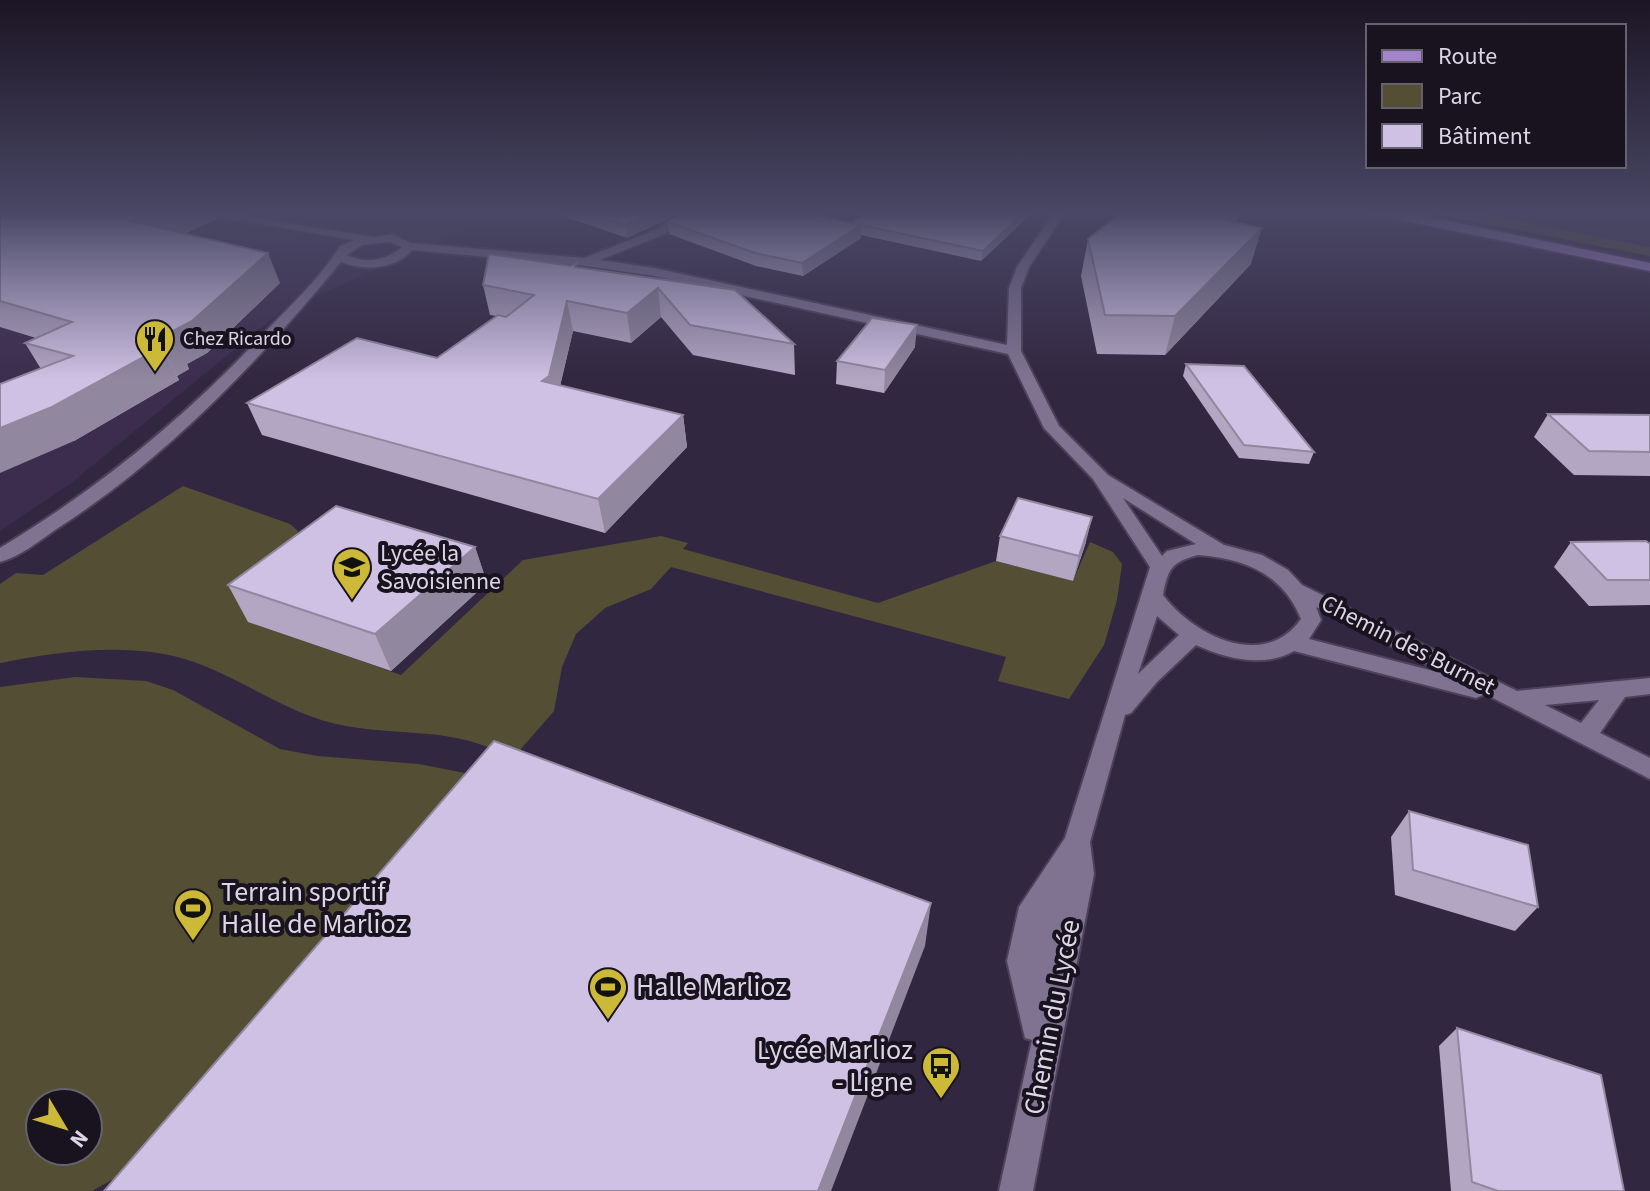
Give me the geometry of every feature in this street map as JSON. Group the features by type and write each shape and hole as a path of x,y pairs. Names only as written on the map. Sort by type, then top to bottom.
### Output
{"street":[{"path":"0,556 91,498 155,448 257,351 329,269"},
{"path":"311,291 363,269"},
{"path":"631,269 1014,351"},
{"path":"1022,269 1015,288 1014,351 1052,428 1100,476 1159,566"},
{"path":"1100,476 1220,550 1266,564 1301,591 1311,620 1306,632 1294,643 1255,652 1231,650 1192,636 1161,611 1153,596 1152,580 1159,566 1184,552 1220,550"},
{"name":"Chemin des Burnet","path":"1301,591 1650,769"},
{"name":"Chemin du Lycée","path":"1016,1191 1036,1096 1043,1026 1044,946 1061,867 1077,842 1106,738 1116,716 1153,596"},
{"name":"Chemin du Lycée","path":"1116,716 1149,676 1192,636"},
{"name":"Chemin des Burnet","path":"1294,643 1515,700"},
{"path":"1515,700 1650,686"},
{"path":"1585,736 1619,689"},
{"name":"Chemin du Lycée","path":"1043,1026 1081,874 1077,842"}],"shaded area":[{"path":"0,269 378,269 280,312 70,484 0,531"}],"green space":[{"path":"183,486 290,524 298,531 280,580 249,622 401,675 523,560 661,536 688,543 683,549 878,603 996,561 1073,581 1090,542 1113,552 1122,564 1117,600 1104,645 1069,699 998,681 1006,657 671,567 651,589 605,608 576,634 562,667 554,711 513,758 470,741 450,737 369,729 326,721 288,707 194,662 171,656 97,650 0,663 0,584 16,573 43,575"},
{"name":"Terrain sportif Halle de Marlioz","path":"75,677 146,681 173,690 280,749 317,756 419,764 475,775 260,1097 92,1191 0,1191 0,687"}],"building":[{"path":"0,269 251,269 192,321 167,334 173,336 160,343 162,347 52,407 0,428 0,384 73,356 25,343 72,322 0,301"},
{"path":"486,269 586,269 735,290 794,344 690,325 658,288 627,313 567,301 549,376 542,381 683,415 598,499 247,403 357,338 437,358 498,315 506,317 534,295 483,285"},
{"path":"1095,269 1222,269 1175,316 1105,315"},
{"path":"872,318 917,325 885,370 837,361"},
{"path":"1186,364 1244,366 1314,452 1244,445"},
{"path":"1548,414 1650,415 1650,452 1589,451"},
{"path":"1018,498 1092,517 1079,556 1000,536"},
{"path":"336,506 475,547 375,634 228,585"},
{"path":"1646,541 1650,544 1650,580 1607,580 1571,542"},
{"name":"Halle Marlioz","path":"494,741 931,903 818,1191 104,1191"},
{"path":"1409,811 1528,845 1538,907 1413,870"},
{"path":"1457,1028 1601,1075 1624,1191 1498,1191 1472,1182"}],"place":[{"name":"Chez Ricardo","path":"155,373"},
{"name":"Lycée la Savoisienne","path":"352,601"},
{"name":"Terrain sportif Halle de Marlioz","path":"193,942"},
{"name":"Halle Marlioz","path":"608,1021"},
{"name":"Lycée Marlioz - Ligne","path":"941,1100"}]}
